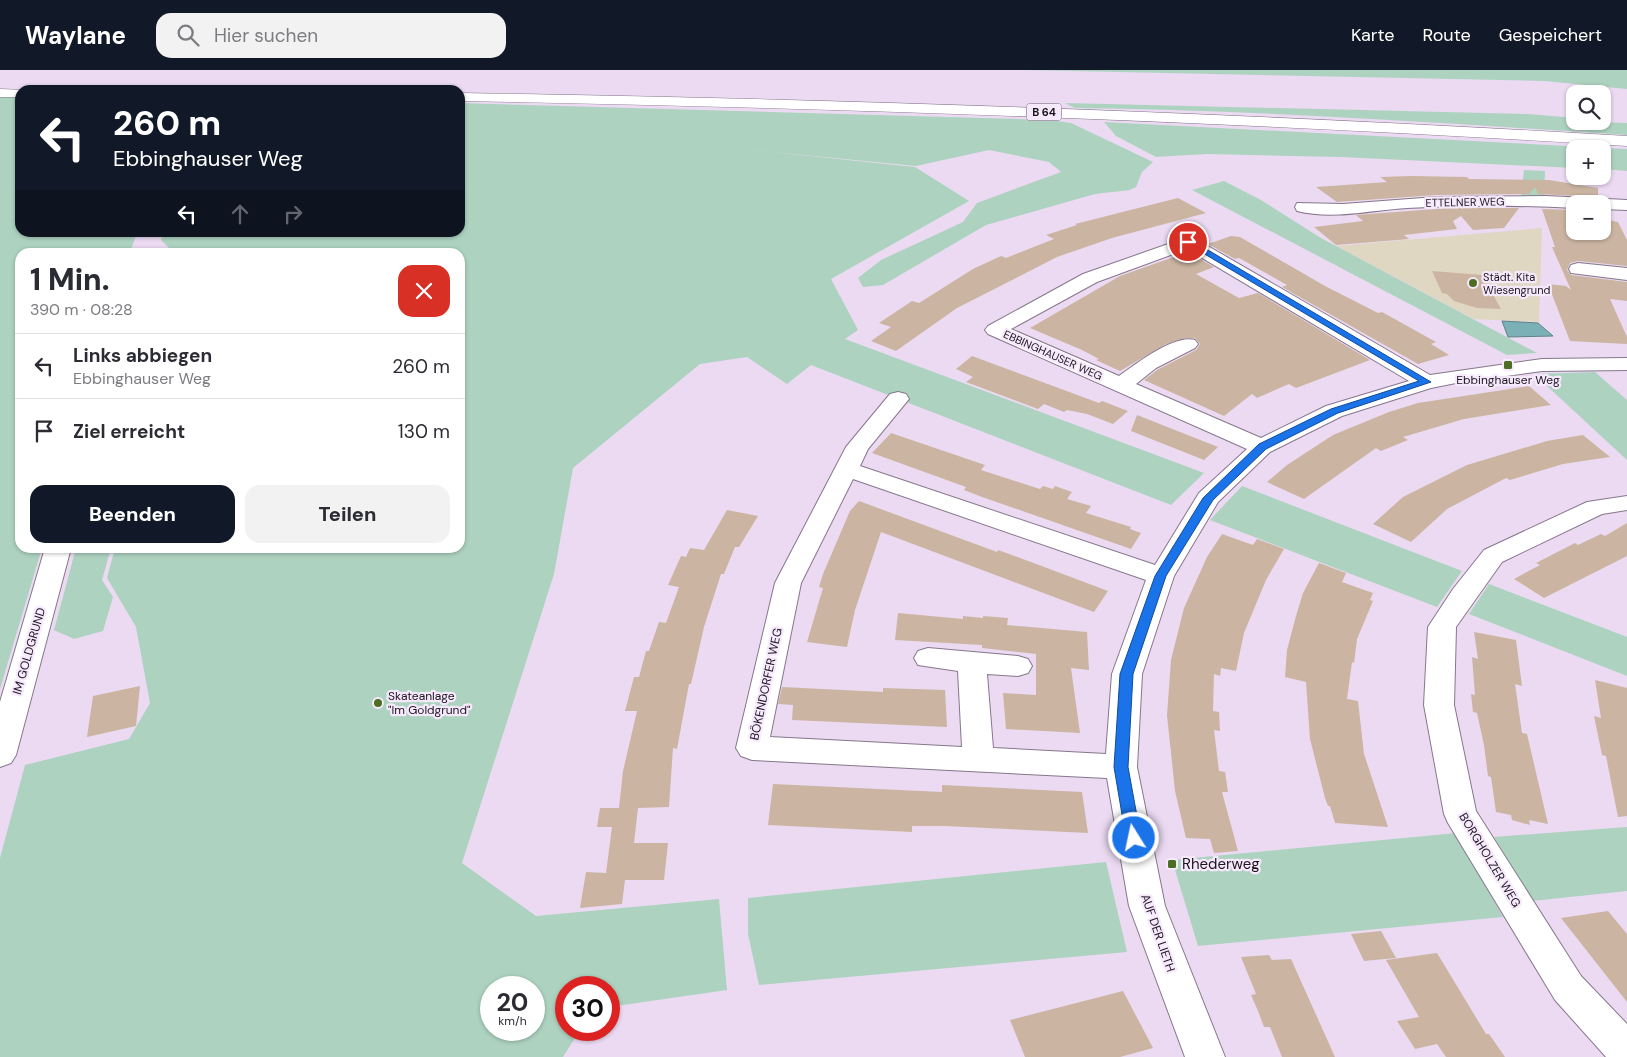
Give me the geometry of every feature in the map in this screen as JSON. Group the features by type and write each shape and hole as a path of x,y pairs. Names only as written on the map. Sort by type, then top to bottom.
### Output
{"highway":[{"path":"0,93 15,93"},
{"name":"B 64","path":"465,96 958,108 1314,123 1627,141"}],"street":[{"name":"ETTELNER WEG","path":"1303,208 1321,211 1408,202 1535,200 1627,204"},
{"name":"EBBINGHAUSER WEG","path":"1262,447 995,330 1090,278 1188,242 1427,382"},
{"path":"1578,269 1627,274"},
{"path":"1121,385 1149,364 1188,344"},
{"name":"AUF DER LIETH","path":"1205,1057 1148,906 1121,767 1127,674 1161,576 1208,498 1262,447 1334,411 1427,382 1535,366 1627,364"},
{"name":"BÖKENDORFER WEG","path":"898,399 858,447 788,582 752,748 1121,767"},
{"path":"846,469 1161,576"},
{"name":"BORGHOLZER WEG","path":"1627,503 1596,507 1493,556 1442,627 1438,705 1460,814 1568,988 1627,1052"},
{"name":"IM GOLDGRUND","path":"0,755 57,553"},
{"path":"928,658 1018,666"},
{"path":"972,662 978,759"}],"shaded area":[{"path":"1026,70 1627,70 1627,89 1611,87 1611,85 1586,85 1545,81"},
{"path":"0,97 15,97 15,237 136,237 131,248 15,248 15,553 41,553 0,689"},
{"path":"465,103 1050,120 1071,123 1153,162 1142,172 1136,187 1130,190 1095,194 986,225 883,285 863,287 858,278 881,260 963,222 977,203 1061,172 1049,162 989,150 916,166 753,150 915,167 969,201 831,279 858,330 845,339 1204,473 1171,505 811,365 787,384 747,357 700,364 573,468 554,574 462,863 536,916 719,899 727,990 620,1005 620,976 555,976 555,1041 573,1041 563,1057 0,1057 0,858 25,765 129,739 150,703 136,627 107,578 114,553 465,553 465,248 169,248 161,240 162,237 465,237"},
{"path":"1065,103 1528,114 1566,117 1566,130 1611,130 1611,122 1627,123 1627,135 1282,114 1075,108"},
{"path":"1104,122 1566,146 1566,168 1341,157 1206,154 1156,157 1116,136"},
{"path":"1611,148 1627,149 1627,171 1611,170"},
{"path":"1524,170 1545,171 1544,197 1521,196"},
{"path":"1224,181 1261,200 1321,238 1537,353 1507,355 1192,190"},
{"name":"Städt. Kita Wiesengrund","path":"1542,228 1539,322 1474,319 1336,246"},
{"path":"1502,321 1538,323 1553,336 1508,337"},
{"path":"1595,372 1627,400 1627,460 1534,374"},
{"path":"1242,486 1462,571 1437,607 1210,520"},
{"path":"75,553 110,553 102,580 113,597 103,631 74,639 54,630"},
{"path":"1489,584 1627,637 1627,676 1469,614"},
{"path":"1627,827 1627,891 1532,901 1494,837"},
{"path":"1456,833 1503,917 1198,946 1172,860"},
{"path":"1106,862 1127,952 759,985 748,934 748,898"}],"building":[{"path":"1411,176 1549,180 1566,183 1566,185 1598,188 1598,195 1538,194 1535,187 1529,194 1436,195 1337,202 1316,187 1387,182 1380,177"},
{"path":"1178,198 1206,213 1112,238 1057,257 957,308 896,351 871,341 891,327 879,323 912,301 919,303 973,269 1001,256 1006,258 1054,239 1046,235 1077,225 1075,224"},
{"path":"1449,208 1519,208 1504,228 1473,230 1461,216 1453,221 1457,229 1404,235 1409,239 1336,245 1314,227 1363,221 1356,215"},
{"path":"1542,209 1566,210 1566,240 1611,240 1611,221 1618,222 1627,240 1627,266 1578,261 1570,263 1567,270 1571,275 1627,282 1627,301 1610,299 1627,337 1627,344 1570,341 1548,284 1566,286 1571,290 1552,247 1555,247"},
{"path":"1231,236 1240,237 1325,286 1378,313 1382,312 1436,342 1431,344 1449,355 1418,364 1282,287 1287,285 1239,258 1235,259 1208,244"},
{"path":"1188,252 1214,267 1196,274 1239,298 1258,293 1370,360 1296,388 1289,384 1257,398 1252,394 1224,416 1144,380 1157,370 1196,350 1200,344 1195,338 1186,338 1166,344 1120,371 1096,360 1099,359 1082,350 1030,328 1120,276"},
{"path":"1432,271 1482,275 1501,309 1477,308 1454,301 1447,294 1442,293"},
{"path":"972,356 1099,403 1102,401 1128,411 1113,424 1087,414 1067,410 1064,412 1044,404 1038,409 966,382 973,377 956,369"},
{"path":"1529,386 1551,405 1464,419 1403,437 1408,440 1381,451 1376,448 1304,499 1267,482 1287,465 1333,435 1389,412 1418,403"},
{"path":"1137,415 1218,447 1204,460 1131,431"},
{"path":"891,433 985,465 981,470 1040,489 1043,486 1053,489 1055,486 1072,492 1067,499 1091,506 1086,513 1131,527 1130,529 1141,533 1131,549 982,497 964,490 966,487 872,453"},
{"path":"1583,435 1610,457 1563,464 1510,480 1506,478 1447,509 1411,542 1373,524 1403,497 1467,465 1547,441"},
{"path":"859,501 1108,591 1094,612 881,532 855,610 847,647 807,642 823,588 819,587 823,574 850,511"},
{"path":"727,510 758,516 739,547 735,547 724,574 721,574 704,627 691,684 689,684 677,749 673,748 669,807 638,808 634,843 668,843 664,880 625,880 622,904 580,908 586,872 606,873 612,827 597,827 600,808 619,808 623,771 637,711 625,711 634,677 639,677 646,651 649,651 659,622 666,623 679,587 668,585 681,556 686,557 690,548 704,550"},
{"path":"1627,523 1627,556 1544,598 1514,579 1540,565 1536,563 1575,543 1578,545 1601,534 1605,536"},
{"path":"1222,534 1253,545 1257,539 1284,549 1266,580 1244,633 1236,671 1221,668 1220,676 1214,674 1213,711 1219,712 1220,731 1214,730 1219,771 1225,772 1228,792 1222,792 1238,851 1214,853 1210,839 1186,838 1175,791 1167,715 1171,660 1184,608 1207,557"},
{"path":"1319,563 1346,573 1342,582 1373,593 1370,600 1373,601 1357,639 1347,699 1358,701 1364,754 1388,827 1335,823 1330,806 1328,806 1325,798 1310,739 1306,682 1285,677 1287,650 1296,616 1303,593"},
{"path":"898,613 963,619 963,616 1008,618 1007,625 1087,632 1089,670 1071,668 1080,733 1006,729 1003,693 1036,695 1036,654 982,648 982,645 895,640"},
{"path":"1474,632 1516,640 1522,686 1515,684 1522,733 1527,734 1548,824 1529,820 1530,825 1512,820 1511,815 1496,812 1491,777 1488,776 1477,713 1473,712 1471,694 1475,695 1472,657 1478,659"},
{"path":"1595,680 1627,688 1627,816 1618,817 1606,756 1602,755 1594,716 1601,718"},
{"path":"140,686 136,726 87,737 93,696"},
{"path":"782,687 883,692 883,688 945,690 947,727 792,720 793,705 778,704"},
{"path":"773,784 942,792 942,785 1082,792 1088,833 945,826 912,826 912,832 768,825"},
{"path":"1608,911 1627,934 1627,1002 1561,918"},
{"path":"1381,931 1396,958 1364,961 1351,934"},
{"path":"1437,953 1486,1034 1489,1034 1505,1057 1446,1057 1437,1044 1415,1049 1397,1021 1419,1017 1386,960"},
{"path":"1269,955 1272,960 1291,959 1335,1057 1282,1057 1270,1027 1264,1027 1251,995 1256,994 1241,957"},
{"path":"1123,991 1153,1048 1120,1057 1025,1057 1010,1020"}],"place":[{"name":"Städt. Kita Wiesengrund","path":"1473,283"},
{"name":"Ebbinghauser Weg","path":"1508,365"},
{"name":"Skateanlage \"Im Goldgrund\"","path":"378,703"},
{"name":"Rhederweg","path":"1172,864"}],"route":[{"path":"1134,838 1121,767 1127,674 1161,576 1208,498 1262,447 1334,411 1427,382 1188,242"}]}
